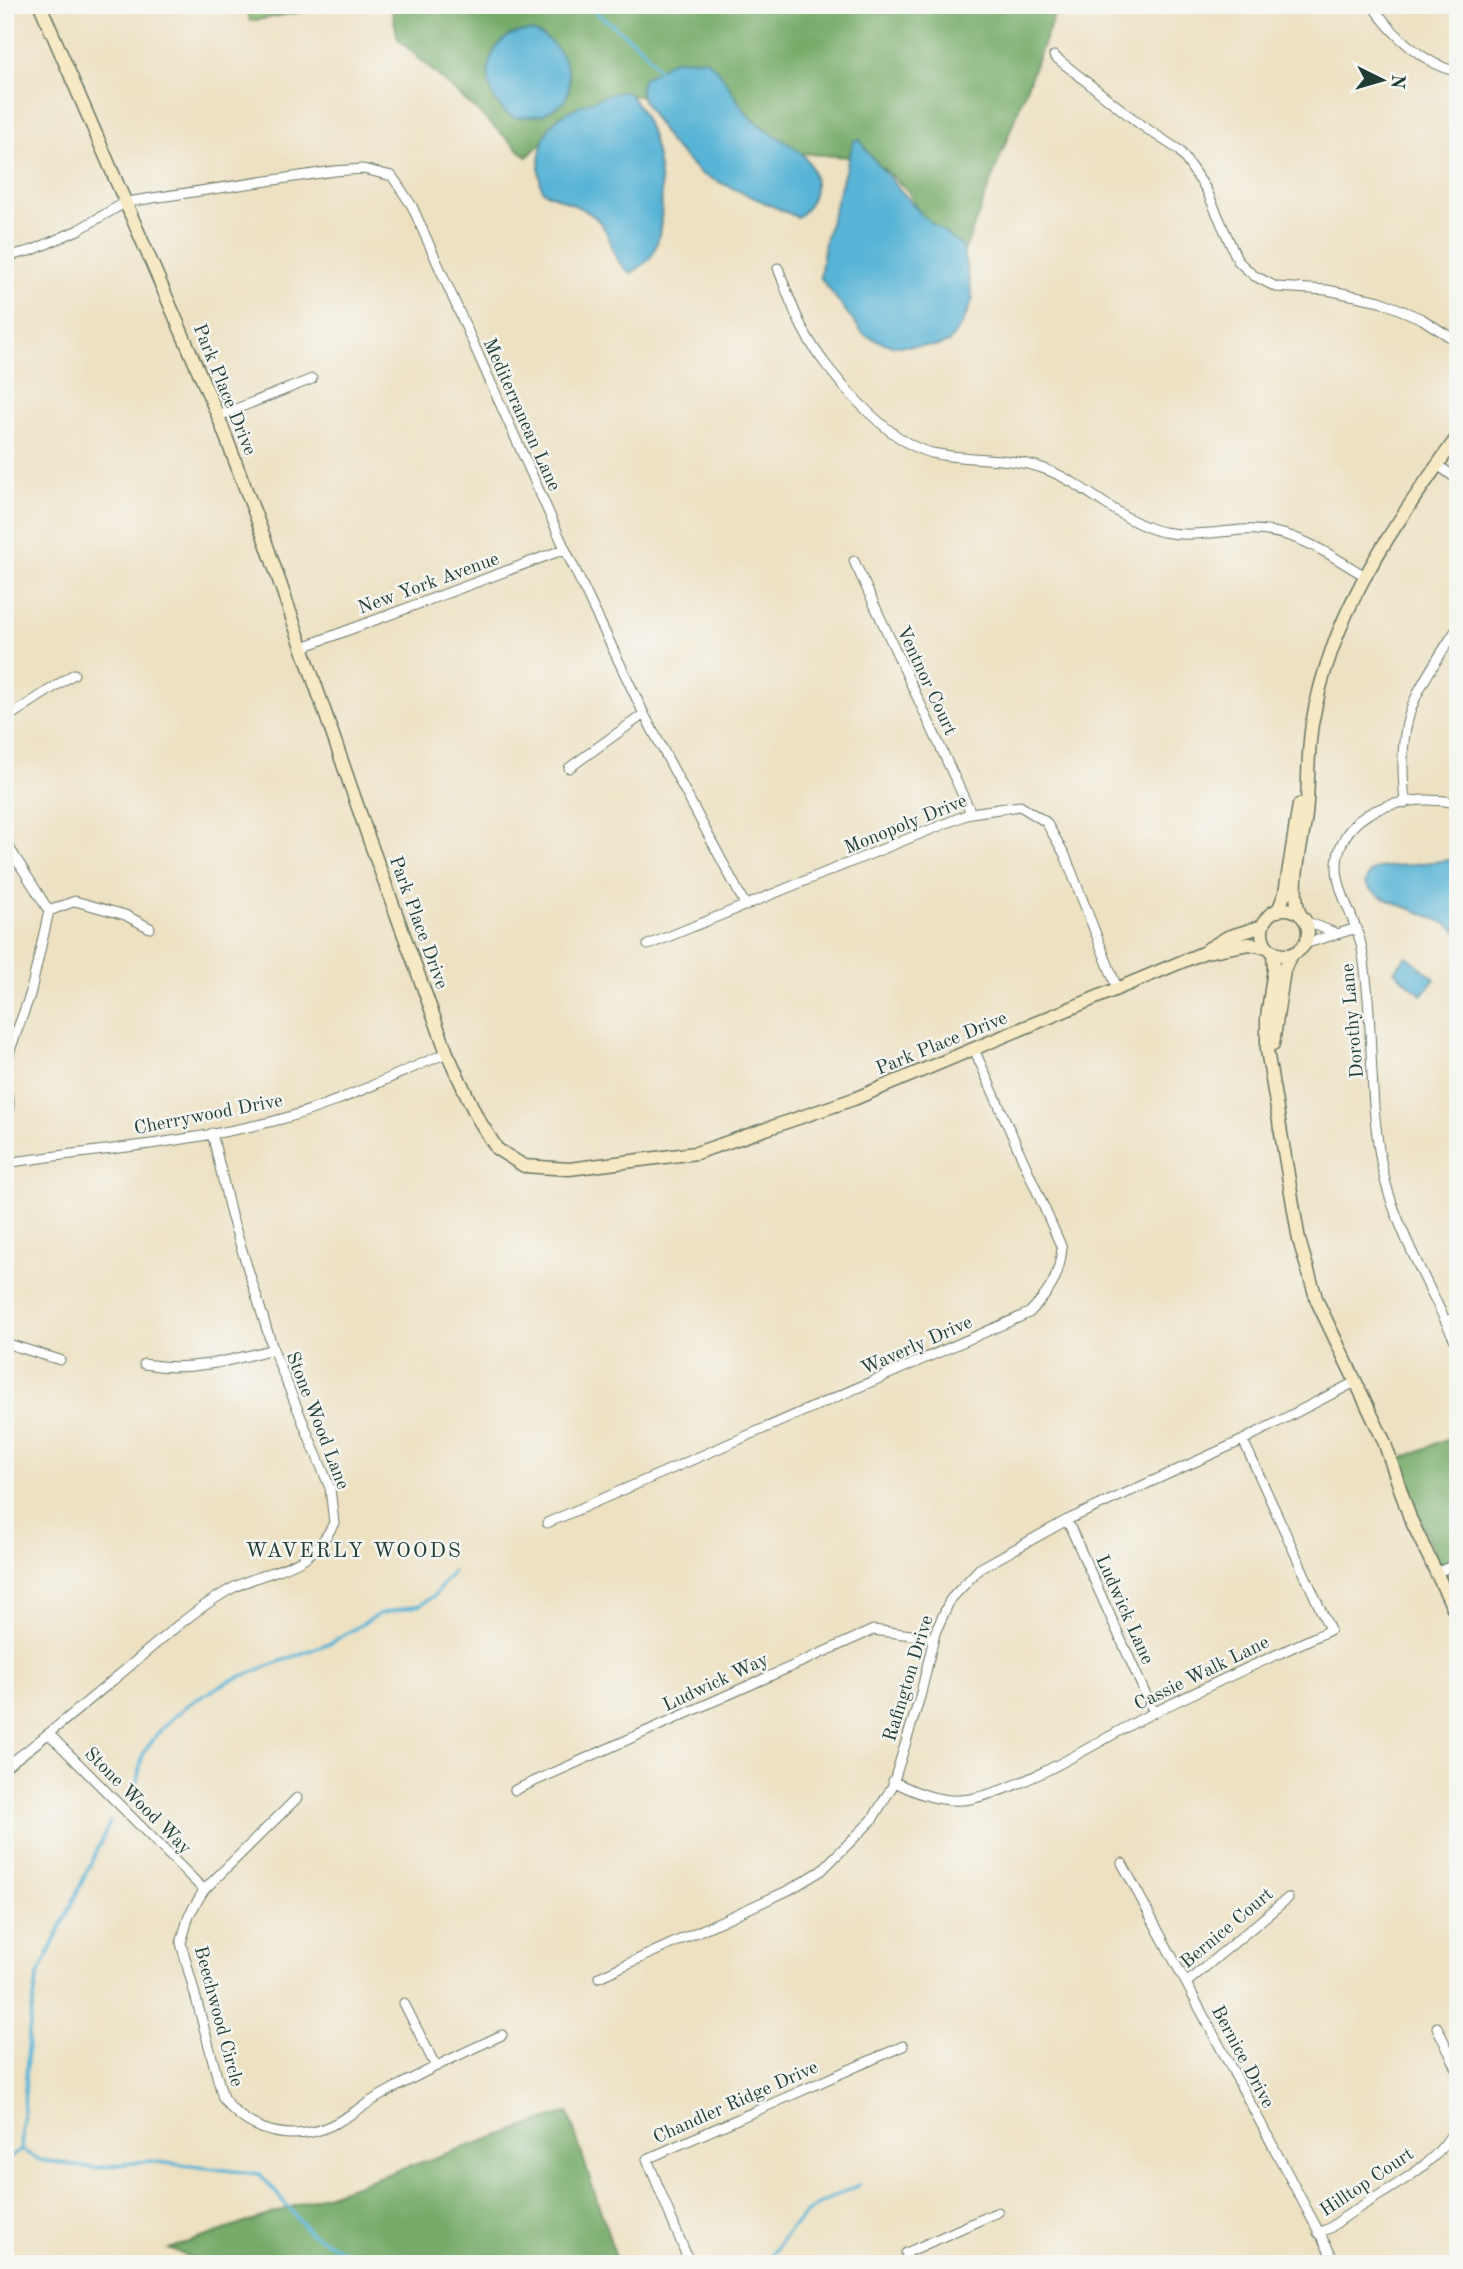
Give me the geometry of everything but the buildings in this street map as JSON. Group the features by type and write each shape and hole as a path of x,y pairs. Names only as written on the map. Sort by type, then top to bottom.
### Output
{"street":[{"name":"Park Place Drive","path":"40,5 218,416 447,1053 477,1117 497,1149 524,1166 569,1169 695,1153 854,1099 1205,952 1243,944 1270,949"},
{"path":"1372,5 1395,34 1418,53 1458,72"},
{"path":"1054,56 1141,125 1180,149 1206,189 1238,261 1253,275 1276,287 1327,290 1380,301 1422,319 1458,342"},
{"name":"Mediterranean Lane","path":"126,202 334,171 363,169 392,176 412,206 565,549 645,714 747,906"},
{"path":"5,257 33,250 78,230 126,202"},
{"path":"778,268 804,333 831,373 893,432 917,449 943,455 1040,467 1070,481 1130,520 1164,532 1200,535 1254,530 1298,538 1363,575"},
{"path":"218,416 312,379"},
{"path":"1304,944 1307,936 1295,895 1306,811 1306,785 1320,691 1337,633 1363,575 1458,436"},
{"path":"1438,465 1458,480"},
{"name":"New York Avenue","path":"303,647 565,549"},
{"name":"Ventnor Court","path":"854,561 971,813"},
{"path":"1405,803 1402,748 1407,718 1420,685 1458,627"},
{"path":"5,719 74,674"},
{"path":"569,768 645,714"},
{"path":"1306,785 1298,809 1286,891 1278,911 1263,926 1274,969 1267,1017 1281,1144 1299,1240 1317,1301 1384,1441 1410,1518 1458,1618"},
{"name":"Dorothy Lane","path":"1458,803 1396,803 1363,815 1348,830 1341,845 1336,872 1357,928 1363,954 1385,1180 1458,1347"},
{"name":"Monopoly Drive","path":"648,945 971,813 1020,806 1046,822 1065,855 1117,988"},
{"path":"5,841 49,911 30,995 10,1050 5,1081 9,1104 5,1151"},
{"path":"49,911 75,901 125,915 150,928"},
{"path":"1278,911 1286,909 1334,933"},
{"name":"Park Place Drive","path":"1205,952 1228,937 1263,926"},
{"path":"1270,1061 1284,970 1291,954 1304,944 1357,928"},
{"path":"1270,949 1291,954"},
{"name":"Waverly Drive","path":"547,1524 1029,1313 1050,1293 1059,1273 1062,1248 974,1049"},
{"name":"Cherrywood Drive","path":"5,1163 212,1133 274,1121 319,1106 447,1053"},
{"name":"Stone Wood Lane","path":"5,1767 49,1734 162,1639 218,1598 261,1576 294,1566 327,1537 334,1523 330,1488 273,1349 231,1215 212,1133"},
{"path":"1446,1321 1458,1316"},
{"path":"5,1343 60,1360"},
{"path":"144,1364 172,1369 273,1349"},
{"name":"Rafington Drive","path":"599,1977 789,1890 821,1871 872,1820 893,1782 920,1697 934,1638 950,1600 979,1569 1067,1521 1243,1440 1354,1382"},
{"name":"Cassie Walk Lane","path":"893,1782 917,1793 942,1799 969,1799 1026,1779 1154,1713 1330,1630 1243,1440"},
{"name":"Ludwick Lane","path":"1067,1521 1154,1713"},
{"path":"1438,1572 1458,1563"},
{"name":"Ludwick Way","path":"515,1790 873,1630 934,1638"},
{"name":"Stone Wood Way","path":"49,1734 204,1890"},
{"name":"Beechwood Circle","path":"297,1798 204,1890 189,1915 181,1942 223,2098 234,2113 253,2126 272,2132 315,2132 435,2065 502,2035"},
{"name":"Bernice Drive","path":"1122,1863 1336,2264"},
{"name":"Bernice Court","path":"1186,1983 1288,1898"},
{"path":"404,2003 435,2065"},
{"path":"1437,2026 1458,2071"},
{"name":"Chandler Ridge Drive","path":"690,2264 646,2160 903,2046"},
{"name":"Hilltop Court","path":"1318,2233 1417,2172 1451,2137 1458,2123"},
{"path":"911,2264 906,2253 998,2212"}],"green space":[{"path":"247,5 323,5 324,8 250,21"},
{"path":"391,5 780,5 782,8 790,5 1058,5 953,281 908,191 882,167 847,157 798,153 744,112 625,94 574,112 527,157 398,39"},
{"path":"1458,1434 1458,1605 1412,1504 1398,1460"},
{"path":"568,2112 618,2264 208,2264 169,2249"}],"water":[{"path":"527,31 548,39 563,58 569,81 568,93 563,103 542,115 515,118 502,109 494,97 489,83 489,69 492,55 500,43 511,35"},
{"path":"705,59 718,71 748,115 790,144 807,161 813,172 815,191 810,204 797,217 701,174 670,143 644,102 640,89 643,79 673,60"},
{"path":"625,91 637,104 654,143 661,191 659,234 654,251 647,261 631,273 619,261 602,224 596,218 543,191 539,165 545,137 554,122 587,102"},
{"path":"854,140 860,140 868,153 923,216 962,246 973,299 962,324 949,342 937,346 892,346 864,335 820,277 825,241"},
{"path":"1458,859 1458,932 1436,919 1381,896 1365,883 1370,872 1378,868"},
{"path":"1407,956 1435,979 1422,995 1394,971"}],"waterway":[{"path":"587,5 643,49 658,69"},
{"path":"135,1791 143,1753 163,1727 187,1705 229,1681 332,1642 379,1614 420,1605 434,1596 453,1571"},
{"path":"21,2150 29,2032 37,1978 110,1822"},
{"path":"5,2161 21,2150 40,2160 95,2168 148,2161 260,2174 310,2233 367,2264"},
{"path":"766,2264 804,2215 826,2200 859,2185"}],"district":[{"name":"WAVERLY WOODS","path":"354,1550"}]}
